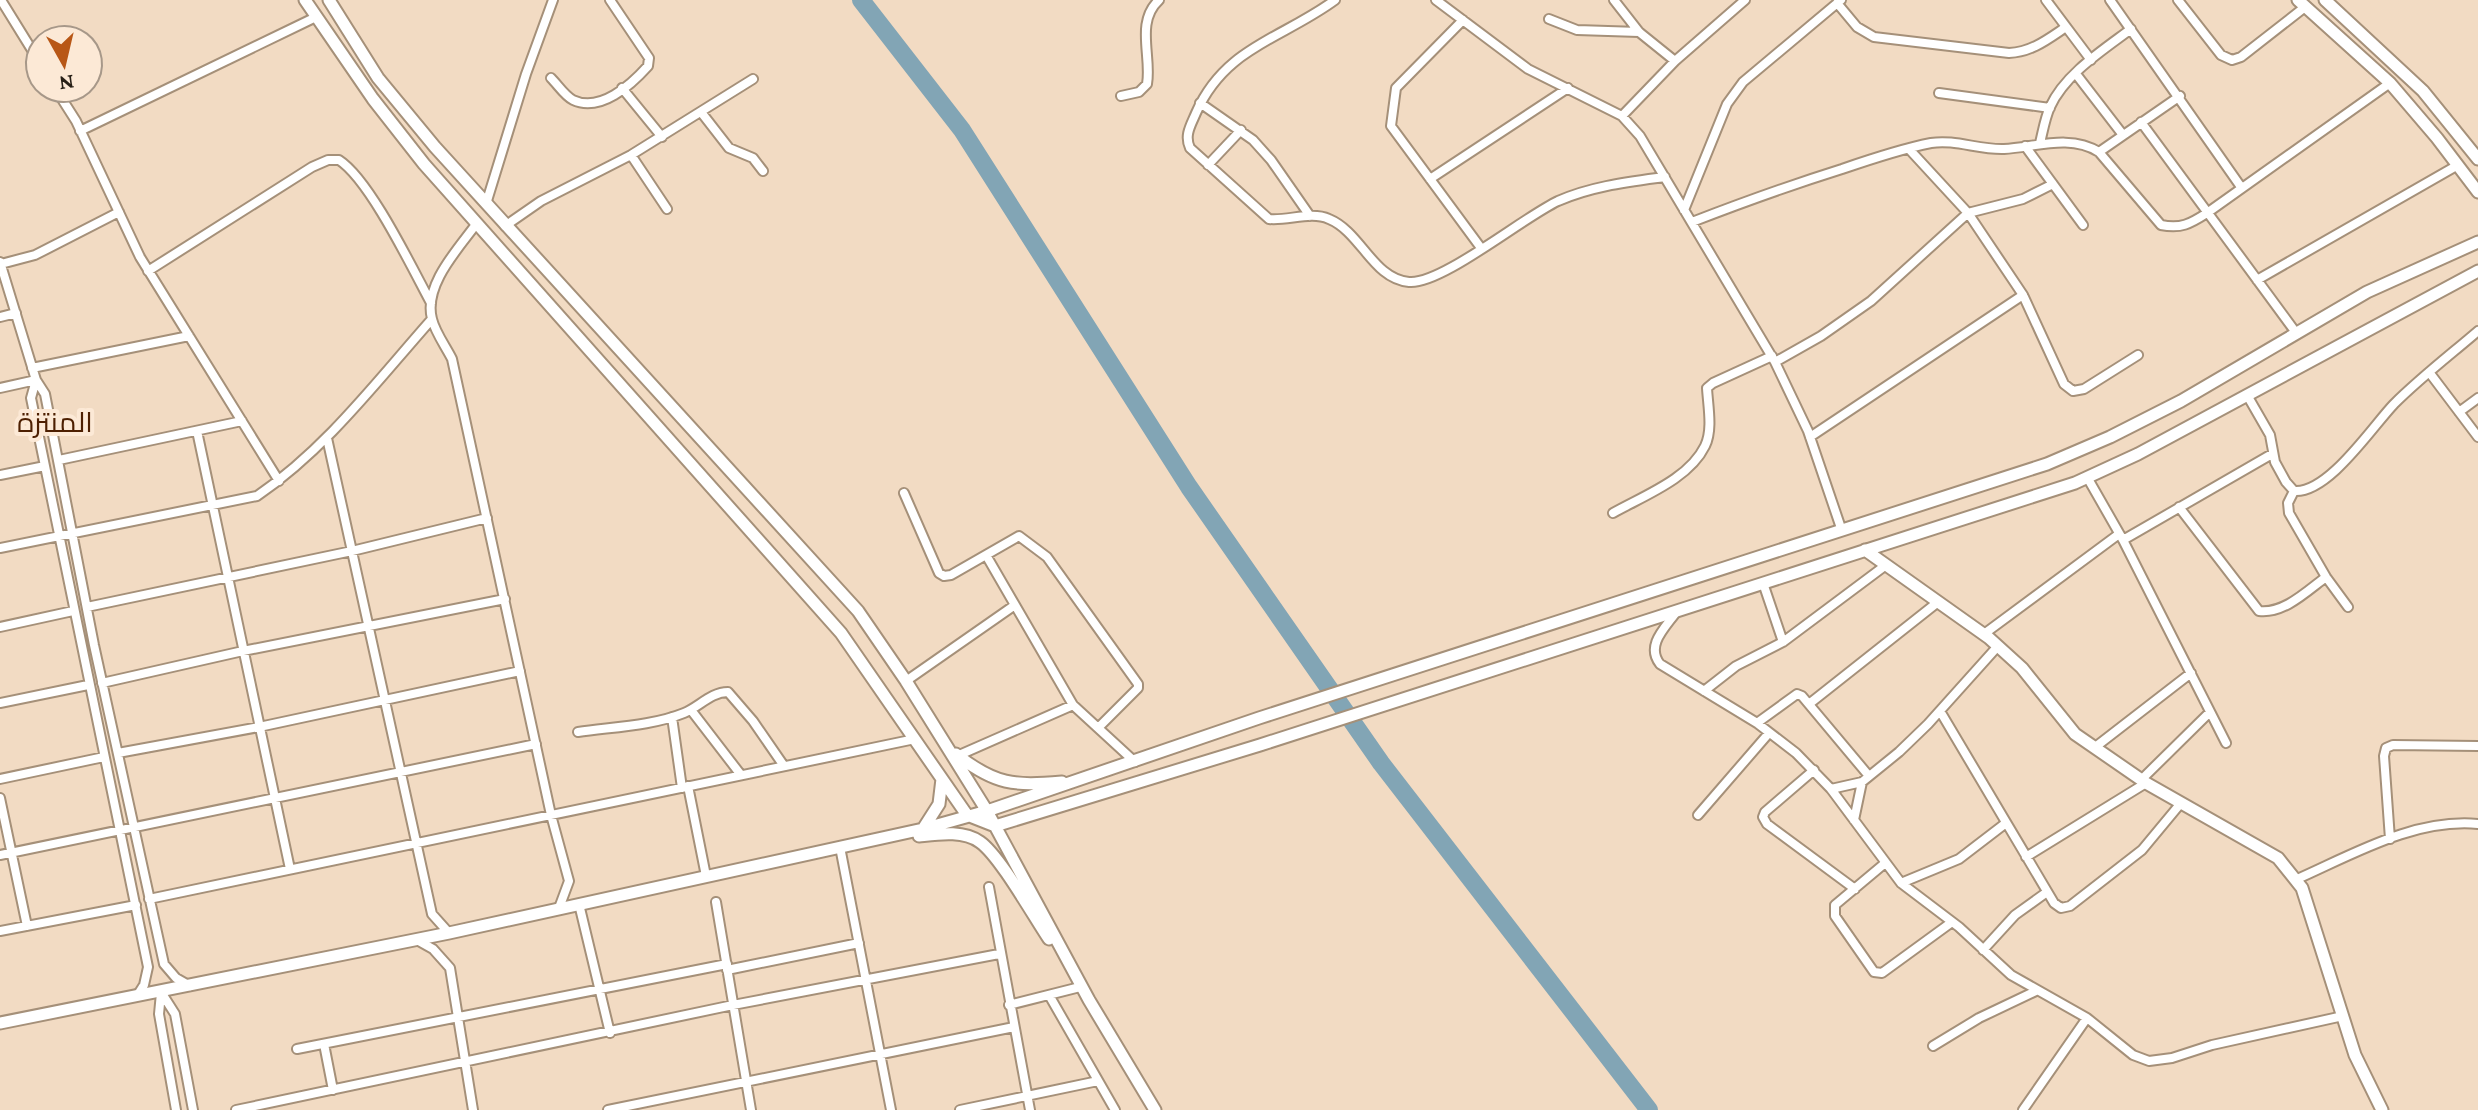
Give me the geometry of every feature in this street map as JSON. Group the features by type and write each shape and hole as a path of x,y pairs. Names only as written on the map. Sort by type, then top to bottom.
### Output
{"street":[{"path":"1,0 24,37"},
{"path":"305,0 373,99 424,164 841,633 967,815 995,826 1260,745 2087,477 2138,454 2478,271"},
{"path":"329,0 378,78 505,226 858,611 953,752 1089,1000 1155,1110"},
{"path":"486,204 526,74 553,0"},
{"path":"551,78 570,99 587,105 611,96 648,66 649,58 610,0"},
{"path":"1121,96 1139,92 1147,84 1145,52 1148,17 1159,0"},
{"path":"1335,0 1303,22 1249,50 1210,84 1187,134 1187,142 1208,165 1269,219 1310,216 1329,219 1353,236 1393,277 1410,282 1435,278 1525,219 1558,202 1611,184 1665,177"},
{"path":"1436,0 1528,69 1622,116 1640,136 1773,359 1810,437 1842,531"},
{"path":"1614,0 1639,32 1675,61"},
{"path":"1622,116 1675,61 1745,0"},
{"path":"2046,0 2091,60"},
{"path":"2110,0 2241,187"},
{"path":"2178,0 2221,55 2232,60 2241,57 2302,4 2390,83 2478,192"},
{"path":"2325,0 2423,91 2478,159"},
{"path":"1684,210 1727,104 1743,82 1839,2 1857,27 1874,37 2009,53 2022,53 2066,27"},
{"path":"80,131 316,17"},
{"path":"1549,19 1577,30 1639,32"},
{"path":"1463,20 1396,88 1391,126 1481,248"},
{"path":"2040,143 2057,94 2091,60 2131,29"},
{"path":"2076,74 2123,135"},
{"path":"505,226 541,201 662,137 753,79"},
{"path":"1692,222 1777,190 1933,143 2002,149 2040,143 2087,145 2099,152 2161,225 2176,228 2188,225 2207,213 2390,83"},
{"path":"622,88 662,137"},
{"path":"1430,179 1568,88"},
{"path":"1939,93 2050,108"},
{"path":"2099,152 2180,96"},
{"path":"1200,103 1241,130 1271,160 1310,216"},
{"path":"64,104 148,271 279,481"},
{"path":"701,112 729,148 753,158 763,171"},
{"path":"2141,122 2297,334"},
{"path":"1208,165 1241,130"},
{"path":"2025,146 2083,225"},
{"path":"1909,149 1968,213 2023,295 2057,372 2073,391 2084,389 2138,355"},
{"path":"631,155 667,209"},
{"path":"148,271 312,167 328,160 339,160 356,175 371,198 431,303"},
{"path":"2257,280 2458,165"},
{"path":"1613,513 1672,480 1706,445 1709,426 1707,388 1713,383 1821,336 1871,301 1968,213 2023,199 2053,184"},
{"path":"119,212 35,255 0,263 36,380 45,394 102,683 164,964 176,978 191,986"},
{"path":"477,223 442,273 431,303 432,319 452,359 551,815 569,881 559,908"},
{"path":"0,1023 449,933 923,829 987,811 1259,718 2047,464 2098,443 2181,401 2367,292 2478,242"},
{"path":"1810,437 2023,295"},
{"path":"0,317 16,313"},
{"path":"0,548 257,496 279,481 327,438 432,319"},
{"path":"2247,395 2270,435 2272,454 2286,482 2294,491 2304,492 2316,486 2344,461 2394,405 2478,331"},
{"path":"32,368 189,336"},
{"path":"2429,372 2478,437"},
{"path":"0,388 36,380"},
{"path":"36,380 31,398 148,967 144,985 137,997"},
{"path":"2459,412 2478,398"},
{"path":"59,460 242,421"},
{"path":"197,431 290,869"},
{"path":"327,438 432,914 449,933"},
{"path":"1984,634 2121,537 2272,454"},
{"path":"0,475 45,466"},
{"path":"2087,477 2226,743"},
{"path":"2294,491 2288,503 2289,513 2326,577 2348,607"},
{"path":"904,493 939,573 944,576 951,575 1019,536 1056,568 1137,680 1138,688 1098,728"},
{"path":"2179,507 2259,611 2281,608 2326,577"},
{"path":"87,607 352,551 487,518"},
{"path":"1865,550 1998,646 2022,668 2075,734 2143,781 2278,858 2302,888 2355,1055 2382,1110"},
{"path":"986,555 1073,705 1135,762"},
{"path":"1704,691 1736,666 1783,642 1886,565"},
{"path":"1763,583 1783,642"},
{"path":"102,683 243,651 505,599"},
{"path":"1809,704 1938,602"},
{"path":"906,681 1015,605"},
{"path":"1678,610 1654,645 1654,656 1660,664 1757,723 1814,770 1901,883 1952,922 2011,975 2087,1018 2133,1055 2149,1061 2172,1058 2212,1045 2343,1016"},
{"path":"0,627 73,611"},
{"path":"1831,789 1866,779 1899,752 1998,646"},
{"path":"118,753 259,727 520,671"},
{"path":"2094,748 2191,673"},
{"path":"0,703 88,685"},
{"path":"578,732 672,717 691,710 719,692 728,692 753,721 784,766"},
{"path":"1757,723 1797,694 1809,704 1866,779"},
{"path":"953,752 1073,705"},
{"path":"691,710 741,775"},
{"path":"1940,711 2047,892 2061,908 2070,906 2142,850 2181,803"},
{"path":"2026,857 2143,781 2210,712"},
{"path":"672,717 706,876"},
{"path":"1698,815 1769,733"},
{"path":"149,899 915,739"},
{"path":"0,855 536,744"},
{"path":"2390,839 2386,748 2393,745 2478,746"},
{"path":"953,752 994,779 1023,785 1083,780"},
{"path":"0,779 104,757"},
{"path":"1814,770 1763,817 1767,824 1855,889"},
{"path":"923,829 939,804 942,778"},
{"path":"1854,820 1866,779"},
{"path":"0,798 27,926"},
{"path":"1901,883 1959,859 2006,823"},
{"path":"2295,880 2390,839 2438,825 2478,824"},
{"path":"866,841 953,834 980,841 992,854 1089,1000"},
{"path":"840,847 891,1110"},
{"path":"1884,864 1835,905 1835,916 1878,974 1952,922"},
{"path":"989,887 1030,1110"},
{"path":"1983,950 2015,915 2047,892"},
{"path":"716,902 751,1110"},
{"path":"579,904 610,1033"},
{"path":"0,931 136,905"},
{"path":"416,939 433,949 450,968 473,1110"},
{"path":"297,1049 600,989 859,943"},
{"path":"236,1110 733,1005 999,954"},
{"path":"1009,1005 1080,987"},
{"path":"1933,1046 1979,1018 2036,991"},
{"path":"161,992 159,1014 176,1110"},
{"path":"161,992 175,1014 193,1110"},
{"path":"1049,995 1115,1110"},
{"path":"2023,1110 2087,1018"},
{"path":"608,1110 1014,1027"},
{"path":"324,1044 333,1090"},
{"path":"960,1110 1098,1081"}],"waterway":[{"path":"861,0 962,130 1189,487 1381,763 1649,1110"}],"district":[{"name":"المنتزة","path":"55,422"}]}
